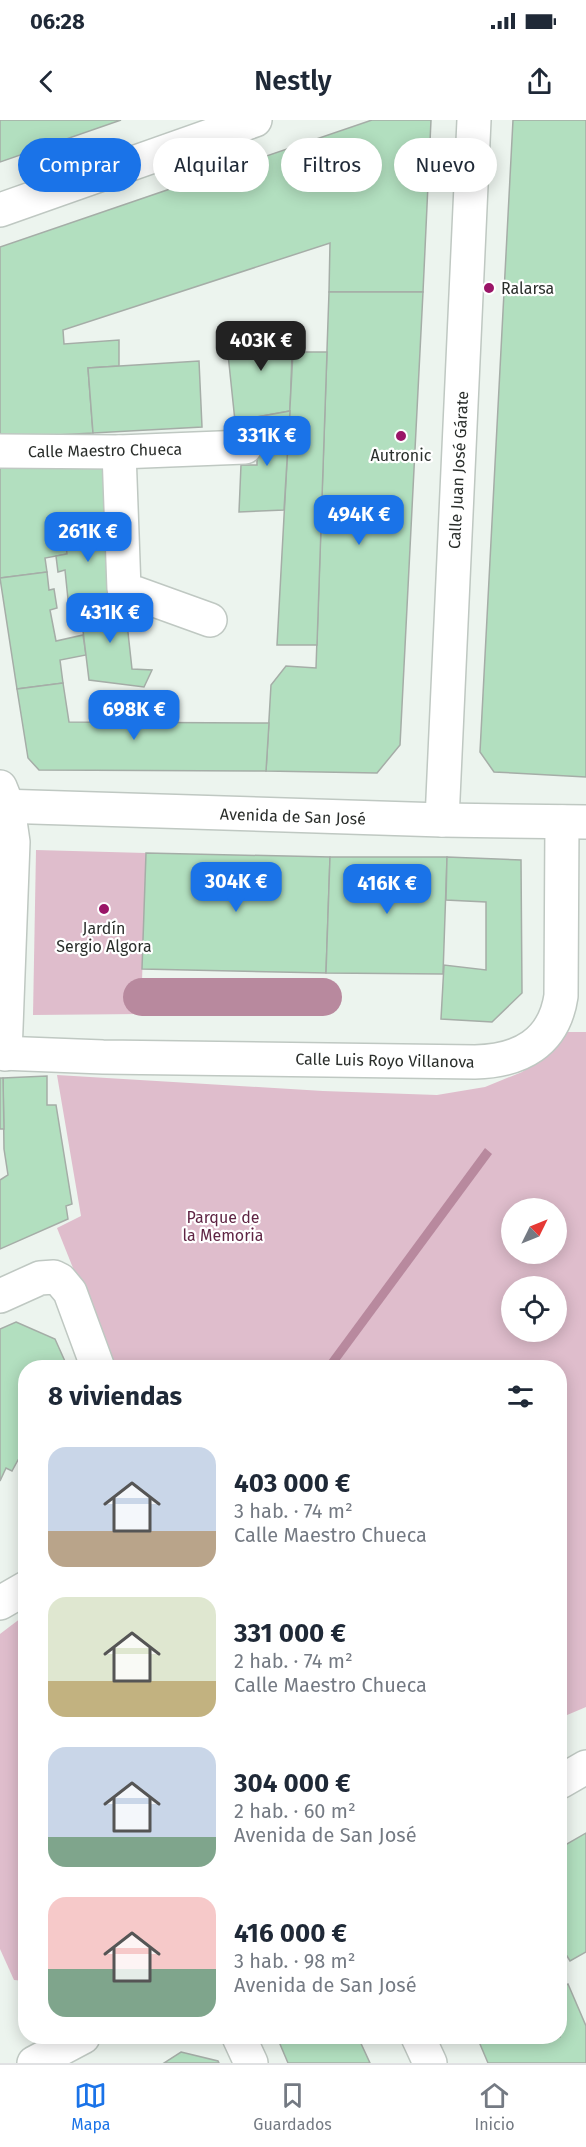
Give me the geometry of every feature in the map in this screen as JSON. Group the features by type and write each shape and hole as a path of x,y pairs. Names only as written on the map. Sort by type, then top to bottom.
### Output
{"street":[{"path":"0,210 255,120"},
{"name":"Calle Juan José Gárate","path":"442,820 474,120"},
{"name":"Calle Maestro Chueca","path":"0,451 119,452 245,447"},
{"path":"119,452 124,589 210,620"},
{"path":"3,800 12,825 13,864 3,1053"},
{"name":"Avenida de San José","path":"3,800 442,820 574,822"},
{"name":"Calle Luis Royo Villanova","path":"3,1053 103,1057 475,1062 497,1062 512,1058 535,1045 546,1034 552,1027 560,1007 574,822"},
{"path":"0,1296 40,1278 54,1277 60,1280 70,1292 95,1360"},
{"path":"0,1603 18,1593"},
{"path":"567,1778 586,1767"},
{"path":"34,2063 70,2044"},
{"path":"242,2044 250,2063"},
{"path":"421,2044 430,2063"}],"green space":[{"path":"36,850 146,853 141,1014 33,1015"},
{"name":"Parque de la Memoria","path":"565,1032 586,1032 586,1707 567,1715 567,1360 110,1360 57,1228 81,1216 57,1075 323,1091 437,1095 485,1087 522,1072 546,1056"},
{"path":"18,1620 18,1980 14,1980 0,1949 0,1634"}],"shaded area":[{"path":"485,1148 492,1154 340,1360 329,1360"}],"building":[{"path":"0,120 121,120 69,138 18,138 18,156 0,162"},
{"path":"372,120 431,120 430,138 394,138 394,192 428,192 423,292 329,292 330,243 63,330 64,344 119,340 119,366 88,368 93,433 0,438 0,247 161,192 269,192 269,155 281,151 281,192 382,192 382,138 319,138"},
{"path":"513,120 586,120 586,777 494,772 480,752"},
{"path":"329,292 423,292 400,745 377,773 266,771 271,685 286,666 316,668"},
{"path":"293,326 290,411 235,421 226,335"},
{"path":"293,352 327,352 317,645 277,645"},
{"path":"199,361 202,427 93,433 88,368"},
{"path":"290,411 284,510 239,512 241,465 257,465 257,417"},
{"path":"0,461 105,461 109,518 64,525 67,554 45,558 47,572 0,578"},
{"path":"109,518 115,597 69,609 65,570 58,572 56,556 67,554 64,525"},
{"path":"47,572 49,590 54,589 57,608 50,610 56,641 83,635 86,655 60,660 63,683 17,689 0,578"},
{"path":"124,596 132,669 152,670 144,687 89,680 80,606"},
{"path":"63,683 69,722 269,723 266,771 39,770 28,758 17,689"},
{"path":"146,853 330,857 326,973 142,969"},
{"path":"330,857 447,857 443,974 326,973"},
{"path":"447,857 521,860 522,993 492,1022 441,1019 444,965 486,970 486,902 446,900"},
{"path":"47,1076 47,1105 56,1105 72,1204 66,1206 68,1219 0,1249 0,1180 8,1175 4,1149 3,1078"},
{"path":"0,1078 3,1078 4,1129 0,1129"},
{"path":"16,1322 55,1339 64,1360 18,1360 18,1460 12,1471 6,1468 0,1481 0,1329"},
{"path":"586,1833 586,1952 570,1961 567,1956 567,1844"},
{"path":"568,1984 586,2026 586,2063 488,2063 480,2044 567,2044"},
{"path":"280,2044 361,2044 370,2063 288,2063"},
{"path":"181,2052 218,2061 219,2063 164,2063"}],"waterway":[{"path":"142,997 323,997"}],"place":[{"name":"Ralarsa","path":"489,288"},
{"name":"Autronic","path":"401,436"},
{"name":"Jardín Sergio Algora","path":"104,909"}]}
